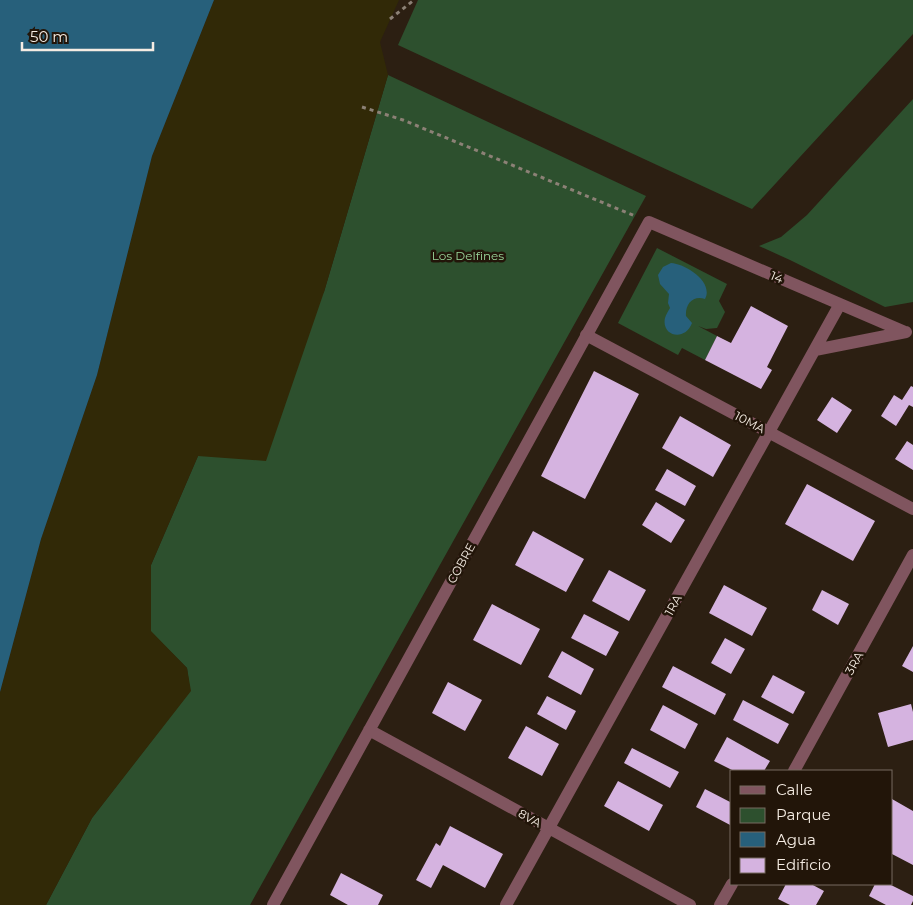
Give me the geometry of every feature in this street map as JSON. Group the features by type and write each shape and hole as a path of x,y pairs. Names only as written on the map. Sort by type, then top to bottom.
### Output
{"street":[{"name":"14","path":"649,222 909,332"},
{"name":"COBRE","path":"273,905 649,222"},
{"name":"1RA","path":"506,905 840,304"},
{"name":"14","path":"814,350 909,332"},
{"name":"10MA","path":"586,335 913,509"},
{"name":"3RA","path":"795,770 913,556"},
{"name":"8VA","path":"369,730 690,905"},
{"path":"720,905 731,885"}],"path":[{"path":"390,19 414,0"},
{"path":"362,107 403,120 649,222"}],"green space":[{"path":"418,0 913,0 913,34 752,209 398,45"},
{"name":"Los Delfines","path":"388,75 646,196 250,905 46,905 92,818 190,691 187,668 151,632 151,565 198,456 324,292"},
{"path":"913,99 913,302 885,307 759,246 781,237 807,215"},
{"path":"657,248 727,284 719,301 725,312 717,328 706,329 698,326 717,336 705,360 682,348 678,355 618,323"}],"sand":[{"path":"214,0 399,0 380,42 388,75 324,292 266,461 198,456 151,565 151,631 187,668 191,691 92,818 46,905 0,905 0,692 41,539 97,375 152,156"}],"water":[{"path":"0,0 214,0 152,156 97,375 41,539 0,692"},
{"path":"671,263 691,270 697,275 706,286 707,293 705,299 693,299 688,304 686,316 692,323 689,329 679,335 670,333 665,324 665,318 670,308 668,303 669,294 660,284 658,275 663,267"}],"building":[{"path":"751,306 788,326 767,367 772,370 761,389 705,360 717,336 731,343"},
{"path":"594,371 639,394 585,499 541,476"},
{"path":"911,386 913,387 913,407 909,405 896,426 881,416 894,395 902,400"},
{"path":"832,397 852,410 837,433 817,420"},
{"path":"680,416 731,445 713,477 662,448"},
{"path":"907,441 913,445 913,470 895,459"},
{"path":"667,469 696,486 685,506 655,490"},
{"path":"807,484 875,521 853,561 785,524"},
{"path":"656,502 685,520 671,543 642,525"},
{"path":"533,531 584,559 566,592 515,565"},
{"path":"609,570 646,590 629,621 592,601"},
{"path":"724,585 767,608 752,636 709,613"},
{"path":"822,590 849,604 838,625 812,610"},
{"path":"492,604 540,629 521,665 473,640"},
{"path":"584,614 619,632 606,656 571,638"},
{"path":"725,638 745,649 731,674 711,663"},
{"path":"913,646 913,672 902,666"},
{"path":"562,651 594,669 581,695 548,677"},
{"path":"673,666 726,694 715,715 662,687"},
{"path":"773,675 805,692 793,714 761,697"},
{"path":"448,682 482,700 465,731 432,713"},
{"path":"547,696 576,711 566,730 537,714"},
{"path":"743,700 789,724 778,744 733,720"},
{"path":"911,704 913,712 913,740 888,747 878,713"},
{"path":"663,705 698,724 685,749 650,730"},
{"path":"526,726 559,744 542,776 508,758"},
{"path":"727,737 770,761 765,770 732,770 714,761"},
{"path":"632,748 679,772 670,788 624,763"},
{"path":"618,781 663,805 649,831 604,806"},
{"path":"705,789 730,802 730,825 696,807"},
{"path":"893,800 913,811 913,865 893,855"},
{"path":"450,826 503,854 485,888 443,865 431,888 416,880 436,843 440,846"},
{"path":"341,873 383,895 378,905 348,905 330,895"},
{"path":"785,885 813,885 824,891 816,905 790,905 778,899"},
{"path":"874,885 891,885 913,896 913,901 911,905 886,905 869,896"}]}
